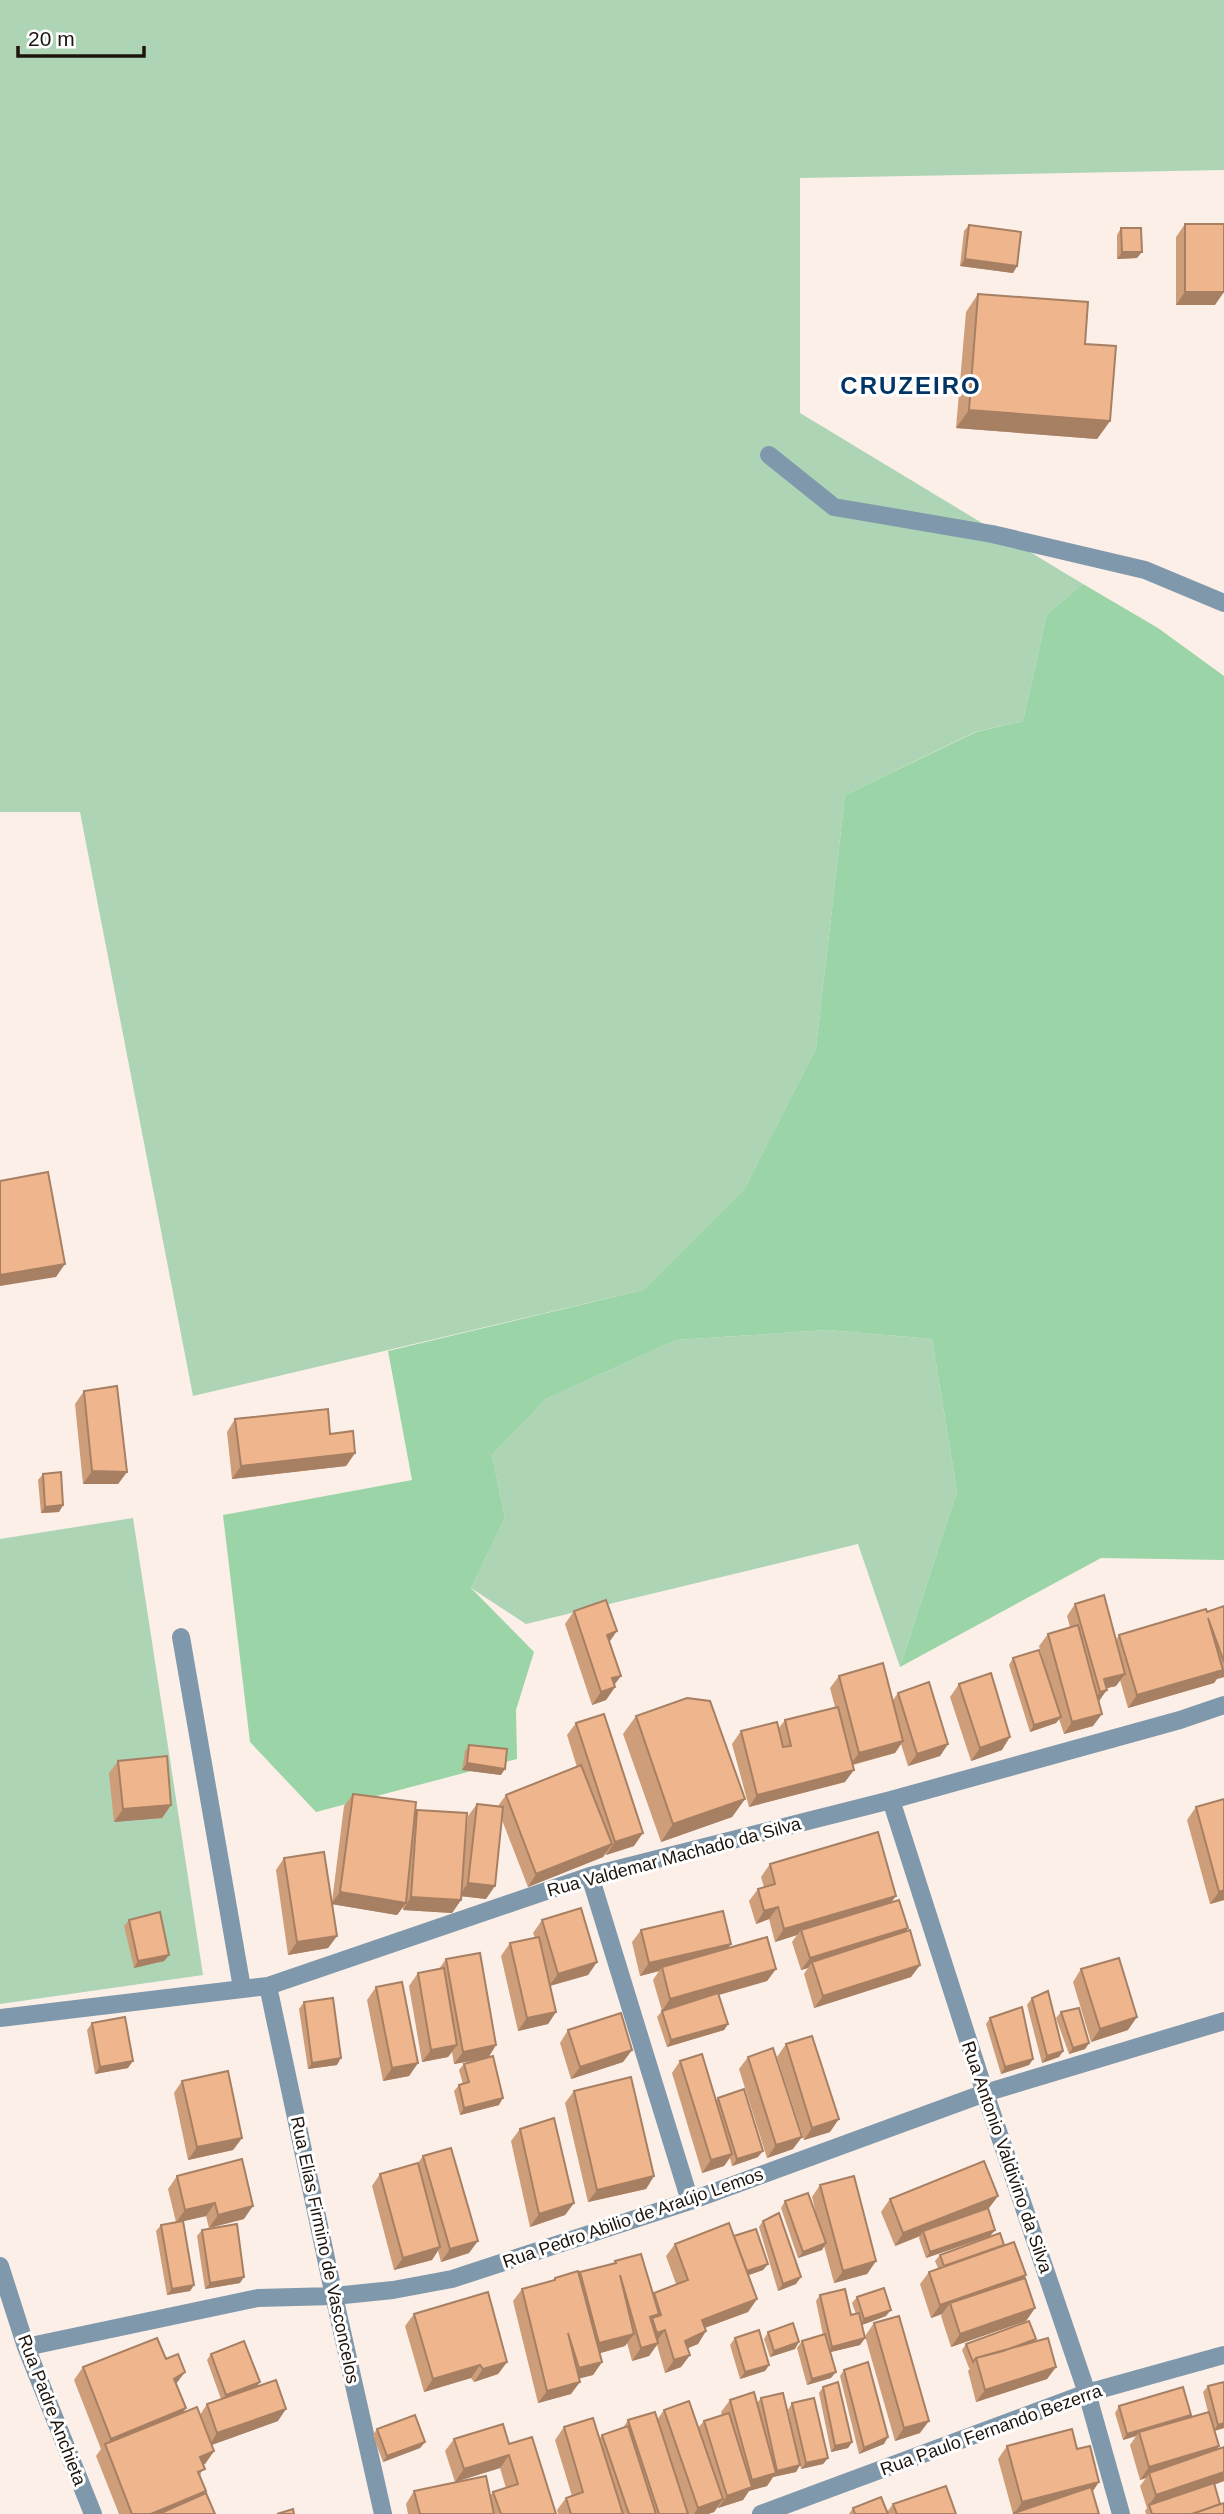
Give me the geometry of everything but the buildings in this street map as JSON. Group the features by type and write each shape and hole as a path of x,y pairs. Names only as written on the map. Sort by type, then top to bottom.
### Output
{"street":[{"path":"769,455 834,507 992,534 1144,570 1224,603"},
{"path":"181,1637 242,1988"},
{"name":"Rua Valdemar Machado da Silva","path":"0,2018 268,1986 590,1876 891,1800 1180,1720 1224,1705"},
{"name":"Rua Antonio Valdivino da Silva","path":"891,1800 985,2093 1087,2393 1121,2514"},
{"path":"590,1876 691,2201"},
{"name":"Rua Elias Firmino de Vasconcelos","path":"268,1986 383,2514"},
{"name":"Rua Pedro Abilio de Araújo Lemos","path":"26,2347 258,2298 334,2296 393,2290 452,2279 691,2201 985,2093 1224,2021"},
{"name":"Rua Padre Anchieta","path":"0,2266 26,2347 93,2514"},
{"name":"Rua Paulo Fernando Bezerra","path":"761,2514 1087,2393 1224,2355"}],"green space":[{"path":"0,0 1224,0 1224,170 800,178 800,413 1083,584 1047,614 1023,721 975,732 845,795 816,1048 745,1188 643,1290 193,1396 80,812 0,812"},
{"path":"1083,584 1158,628 1224,676 1224,1560 1101,1558 900,1667 957,1491 932,1339 828,1330 676,1340 546,1399 492,1455 505,1518 471,1588 534,1652 516,1710 517,1759 316,1812 250,1742 223,1515 412,1480 388,1351 643,1290 745,1188 816,1048 845,795 976,732 1023,721 1047,614"},
{"path":"828,1330 932,1339 957,1491 900,1667 858,1544 526,1624 471,1588 505,1518 492,1455 546,1399 676,1340"},
{"path":"133,1518 203,1975 0,2004 0,1539"}],"district":[{"name":"CRUZEIRO","path":"911,385"}]}
